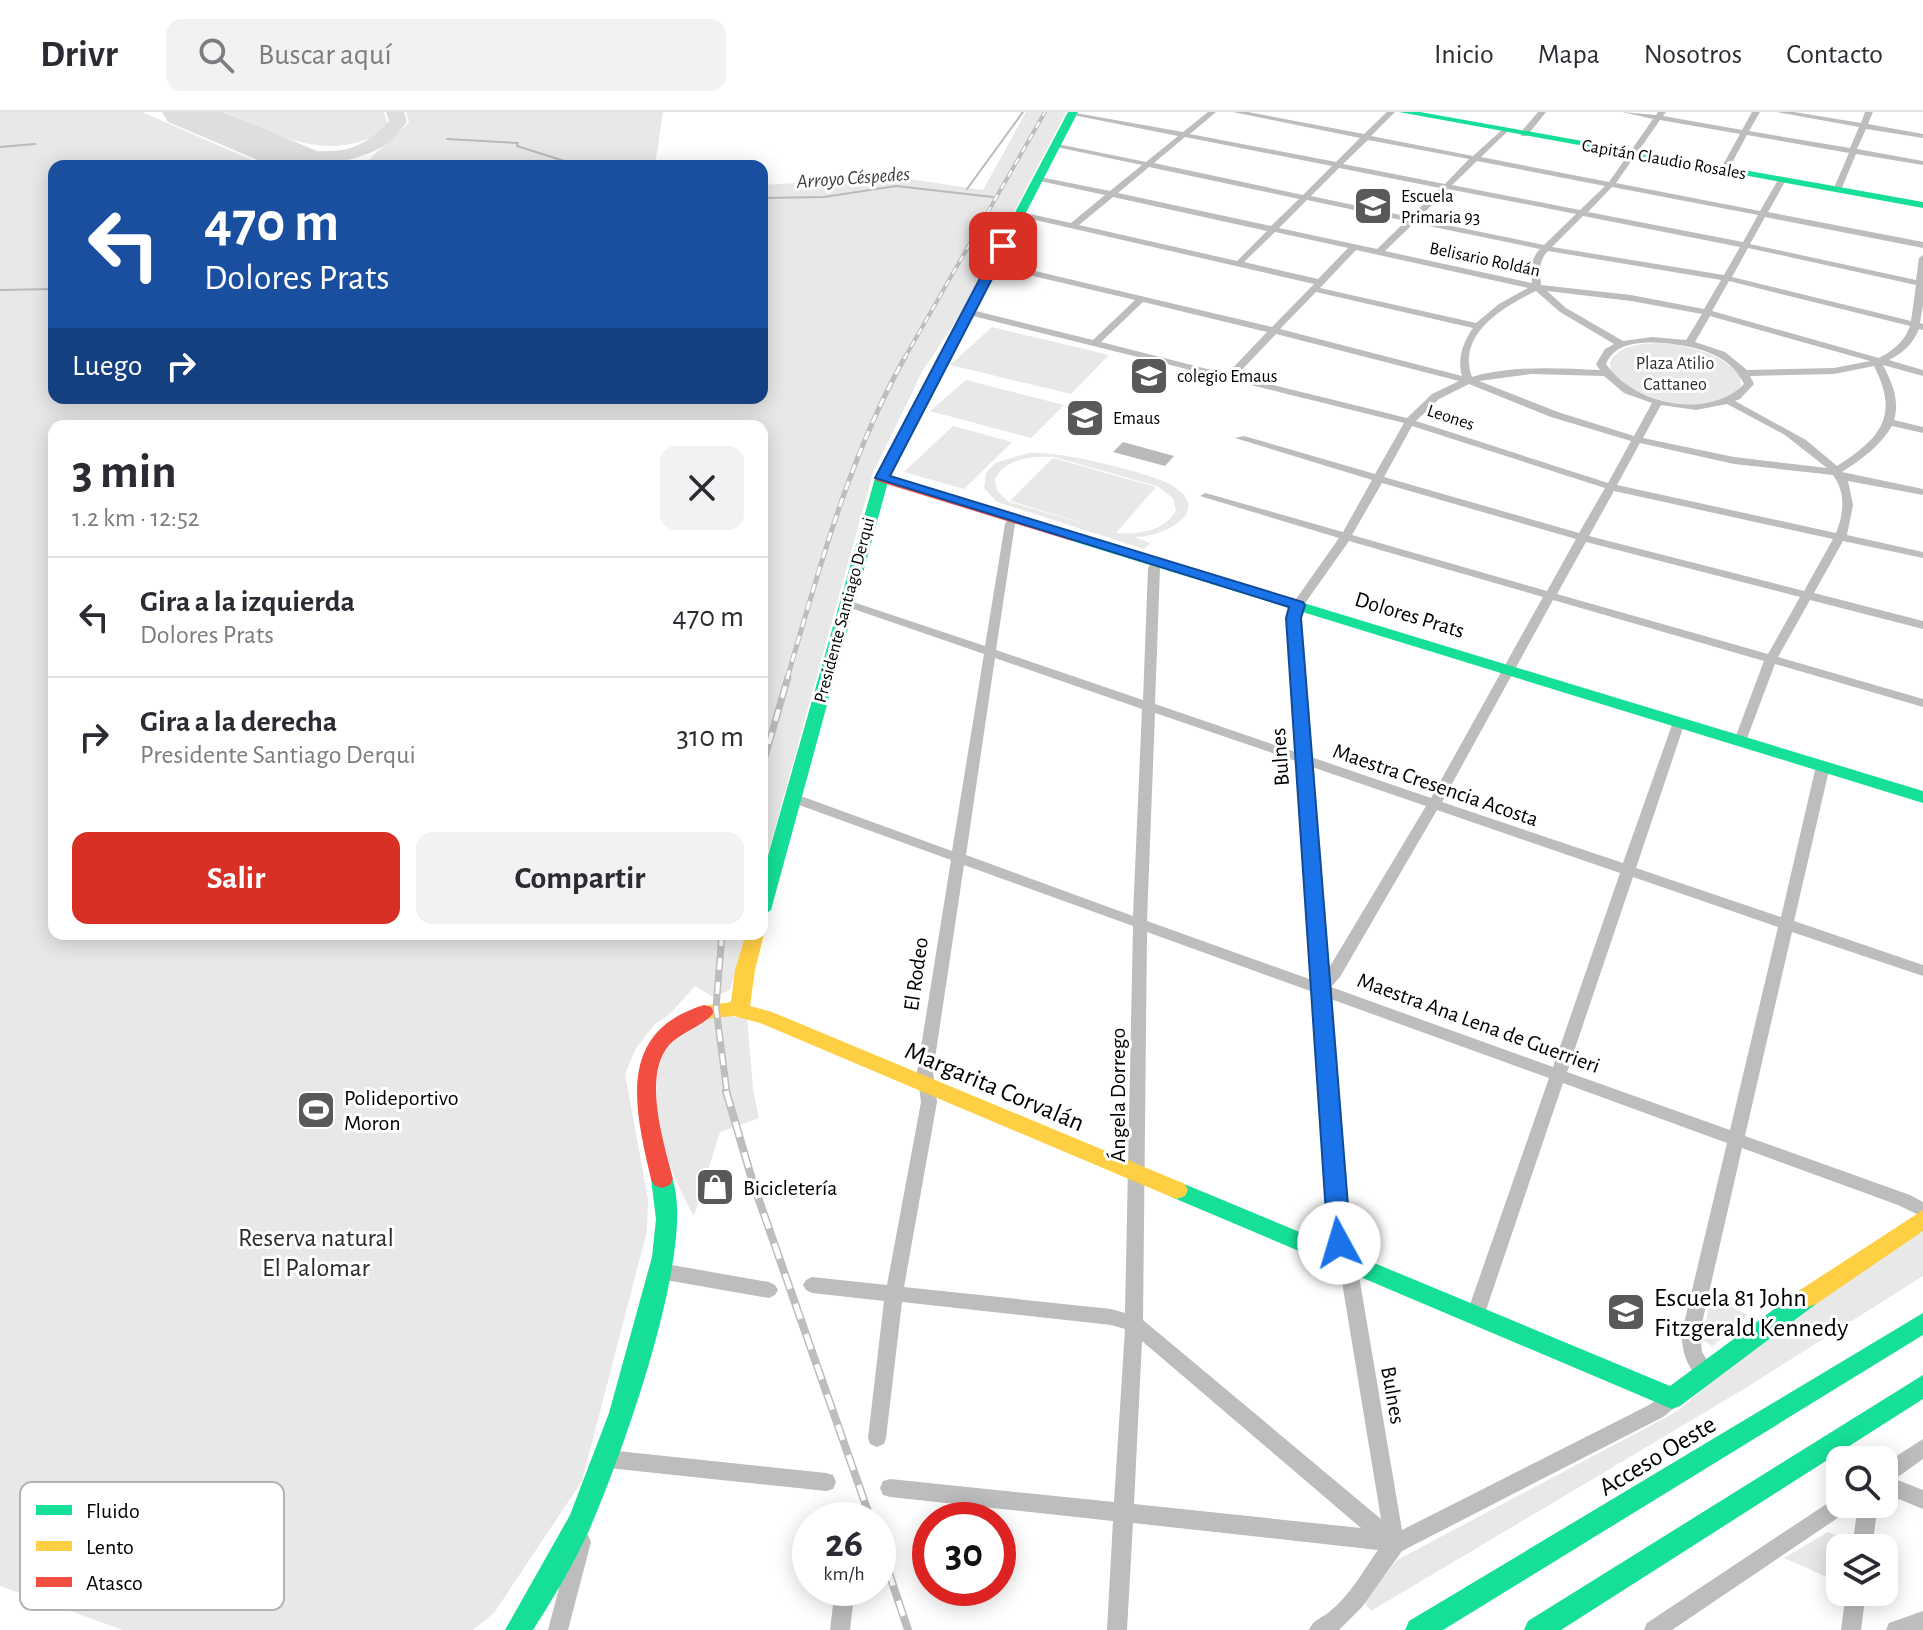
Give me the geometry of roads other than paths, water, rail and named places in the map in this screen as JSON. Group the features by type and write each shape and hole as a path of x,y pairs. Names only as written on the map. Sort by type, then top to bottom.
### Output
{"main road":[{"name":"Presidente Santiago Derqui","path":"768,888 882,478 1073,112"},
{"name":"Capitán Claudio Rosales","path":"1404,112 1923,205"},
{"name":"Dolores Prats","path":"882,478 1923,797"},
{"path":"518,1630 558,1571 591,1505 608,1459 660,1271 670,1217 646,1102 646,1064 654,1044 673,1026 716,1008 740,1008 745,970 753,940"},
{"name":"Margarita Corvalán","path":"740,1008 1672,1398"},
{"path":"1672,1398 1790,1309 1923,1219"},
{"path":"1858,1364 1923,1312"},
{"name":"Acceso Oeste","path":"1409,1629 1446,1612 1923,1323"},
{"path":"1537,1630 1923,1386"}],"street":[{"path":"1073,112 1745,245 1922,284"},
{"path":"1072,226 1212,112"},
{"path":"1237,112 1923,245"},
{"path":"1239,263 1391,112"},
{"path":"1524,134 1542,112"},
{"path":"1626,112 1660,115 1923,163"},
{"path":"1724,170 1756,112"},
{"path":"1781,112 1923,136"},
{"path":"1837,190 1869,112"},
{"path":"1621,344 1563,310 1537,287 1535,264 1546,248 1611,184 1660,115"},
{"path":"1379,252 1504,130"},
{"path":"1056,145 1307,195 1546,248 1727,278 1919,326"},
{"name":"Belisario Roldán","path":"1038,178 1537,287 1639,299 1707,312 1923,373"},
{"path":"1689,344 1782,180"},
{"path":"1021,214 1239,263 1478,326"},
{"path":"1231,375 1355,246"},
{"path":"1745,373 1834,371 1877,362 1903,346 1919,326 1923,258"},
{"path":"993,264 1274,330 1470,381 1546,412 1636,439 1923,492"},
{"path":"1470,381 1465,375 1466,353 1478,326 1499,308 1537,287"},
{"path":"1095,343 1141,299"},
{"name":"Leones","path":"968,312 1410,422 1611,487 1923,555"},
{"path":"1297,605 1347,537 1410,422 1434,397 1470,381 1529,373 1604,373 1625,390 1658,402 1686,406 1730,402 1743,394 1749,384 1745,373 1723,356 1689,344 1652,340 1621,344 1603,356 1604,373"},
{"path":"1838,474 1881,439 1890,422 1893,407 1886,377 1877,362"},
{"path":"1320,989 1335,973 1434,804 1580,537 1658,402"},
{"path":"1730,402 1790,435 1838,474 1849,513 1841,535 1771,659 1740,741"},
{"path":"1890,422 1923,430"},
{"path":"1240,438 1580,537 1923,625"},
{"path":"1205,496 1923,703"},
{"name":"El Rodeo","path":"877,1438 894,1294 929,1102 925,1072 957,857 1010,524 1014,518"},
{"name":"Ángela Dorrego","path":"1117,1630 1134,1323 1140,925 1154,568 1158,561"},
{"name":"Maestra Cresencia Acosta","path":"846,603 1923,971"},
{"name":"Bulnes","path":"1297,605 1293,618 1333,1189 1395,1544"},
{"path":"1475,1316 1679,722"},
{"path":"1706,1373 1693,1357 1689,1346 1691,1332 1823,766"},
{"name":"Maestra Ana Lena de Guerrieri","path":"793,798 1735,1138 1904,1200 1923,1210"},
{"path":"660,1271 769,1290"},
{"path":"812,1285 1111,1317 1134,1323 1395,1544"},
{"path":"1319,1630 1336,1620 1355,1600 1395,1544 1656,1411 1672,1398"},
{"path":"1898,1465 1923,1448"},
{"path":"608,1459 826,1482"},
{"path":"890,1488 1344,1535 1395,1544"},
{"path":"1898,1490 1923,1500"},
{"path":"558,1630 591,1505"},
{"path":"1654,1630 1826,1514"},
{"path":"840,1630 843,1606"},
{"path":"1851,1630 1854,1606"},
{"path":"1896,1630 1923,1621"}],"waterway":[{"path":"967,189 1023,112"},
{"path":"447,139 518,143 517,146 561,160"},
{"path":"0,147 35,144"},
{"name":"Arroyo Céspedes","path":"768,198 824,197 896,186 993,197"},
{"name":"Arroyo Céspedes","path":"0,290 48,289"}],"railway":[{"path":"904,359 1045,112"},
{"path":"787,679 851,474 905,357"},
{"path":"768,746 788,677"},
{"path":"722,940 716,1008 727,1093"},
{"path":"726,1091 753,1183 865,1502"},
{"path":"896,1594 908,1630"}],"place":[{"name":"Escuela Primaria 93","path":"1373,206"},
{"name":"colegio Emaus","path":"1149,376"},
{"name":"Emaus","path":"1085,418"},
{"name":"Polideportivo Moron","path":"316,1110"},
{"name":"Bicicletería","path":"715,1187"},
{"name":"Escuela 81 John Fitzgerald Kennedy","path":"1626,1312"}],"park label":[{"name":"Plaza Atilio Cattaneo","path":"1675,373"},
{"name":"Reserva natural El Palomar","path":"316,1252"}]}
